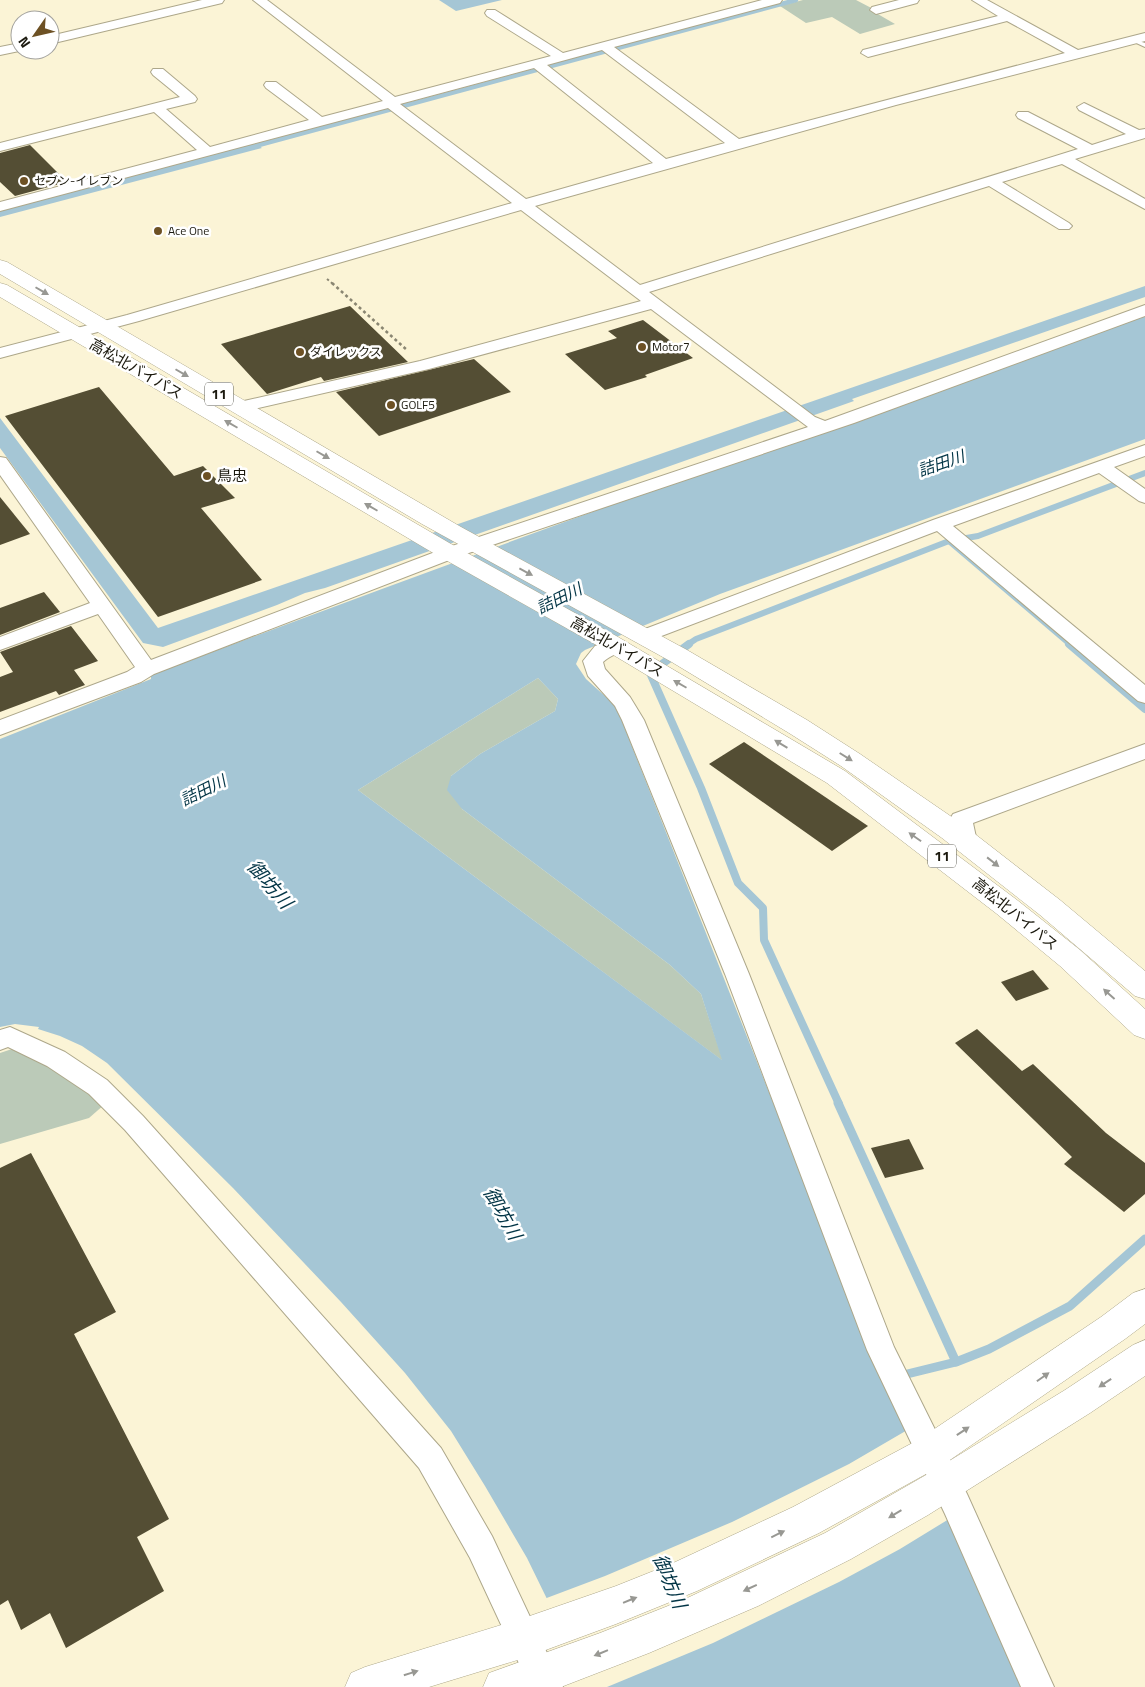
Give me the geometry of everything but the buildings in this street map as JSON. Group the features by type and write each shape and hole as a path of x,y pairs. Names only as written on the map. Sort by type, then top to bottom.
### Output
{"main road":[{"name":"高松北バイパス","path":"0,266 439,523 463,549"},
{"name":"高松北バイパス","path":"0,290 413,531 463,549 628,640 746,694 925,810 1096,944 1145,988"},
{"name":"高松北バイパス","path":"628,640 722,709 836,777 944,858 1070,958 1145,1027"},
{"path":"503,1687 551,1676 699,1612 770,1579 883,1522 934,1471 1145,1304"},
{"path":"365,1687 537,1633 616,1605 746,1550 840,1503 934,1471 1086,1396 1145,1356"}],"street":[{"path":"60,38 218,0"},
{"path":"259,0 637,291 793,409 817,424"},
{"path":"0,207 320,122 395,105 542,67 561,57 608,49 729,12 776,0"},
{"path":"876,10 913,0"},
{"path":"978,0 1076,54"},
{"path":"716,4 729,12"},
{"path":"491,13 561,57"},
{"path":"868,53 1009,17"},
{"path":"0,354 736,144 1076,54 1141,41"},
{"path":"608,49 736,144"},
{"path":"542,67 664,165"},
{"path":"0,148 190,99 158,72"},
{"path":"271,85 320,122"},
{"path":"157,108 207,152"},
{"path":"1084,108 1141,134"},
{"path":"1023,115 1091,150"},
{"path":"637,291 1141,134"},
{"path":"1064,159 1144,204"},
{"path":"990,181 1064,226"},
{"path":"241,407 424,365 653,303"},
{"path":"0,728 134,677 148,669 463,549 1145,310"},
{"path":"1038,1687 934,1471 881,1350 737,974 633,720 623,702 595,671 593,660 602,651 628,640 1106,471 1145,450"},
{"path":"0,462 148,669"},
{"path":"1106,471 1138,493"},
{"path":"945,528 1145,696"},
{"path":"0,644 103,605"},
{"path":"966,842 961,819 1145,751"},
{"path":"0,1040 10,1037 49,1055 98,1087 134,1123 430,1458 481,1547 537,1633 551,1676"}],"path":[{"path":"312,265 424,365"}],"green space":[{"path":"803,0 856,0 879,12 876,13 895,24 860,34 832,17 806,23 780,6"},
{"path":"538,678 558,699 555,711 480,754 451,776 462,809 670,965 701,994 723,1061 358,790"},
{"path":"15,1048 79,1077 105,1104 89,1118 0,1144 0,1053"}],"water":[{"path":"439,0 502,0 456,11"},
{"path":"255,143 262,148 0,217 0,210"},
{"path":"1145,286 1145,297 852,399 854,401 325,588 305,593 163,647 143,643 0,448 0,418 158,628"},
{"path":"1145,316 1145,439 720,594 585,650 581,653 576,664 586,679 616,706 872,1352 1022,1687 590,1687 527,1558 485,1486 451,1431 405,1373 233,1188 107,1063 82,1046 38,1029 39,1027 15,1024 0,1027 0,739 151,679 151,675 523,537","holes":["538,678 558,699 555,711 480,754 451,776 447,790 462,809 670,965 701,994 722,1060 358,790"]}],"pier":[{"path":"909,1429 949,1519 900,1549 839,1582 713,1643 607,1687 587,1687 544,1599 605,1576 732,1522 849,1464"}],"waterway":[{"path":"248,148 796,0"},
{"path":"949,541 978,536 1145,473"},
{"path":"687,645 696,639 949,541"},
{"path":"949,541 1071,645"},
{"path":"689,644 650,673 701,788 738,883 763,908 764,940 839,1104"},
{"path":"1069,644 1145,709"},
{"path":"838,1103 956,1362"},
{"path":"956,1362 989,1349 1070,1306 1145,1239"},
{"path":"899,1376 956,1362"}],"place":[{"name":"セブン-イレブン","path":"24,181"},
{"name":"Ace One","path":"158,231"},
{"name":"Motor7","path":"642,347"},
{"name":"ダイレックス","path":"300,352"},
{"name":"GOLF5","path":"391,405"},
{"name":"鳥忠","path":"207,476"}],"water label":[{"name":"詰田川","path":"941,463"},
{"name":"詰田川","path":"559,598"},
{"name":"詰田川","path":"203,790"},
{"name":"御坊川","path":"270,884"},
{"name":"御坊川","path":"503,1213"},
{"name":"御坊川","path":"670,1581"}]}
